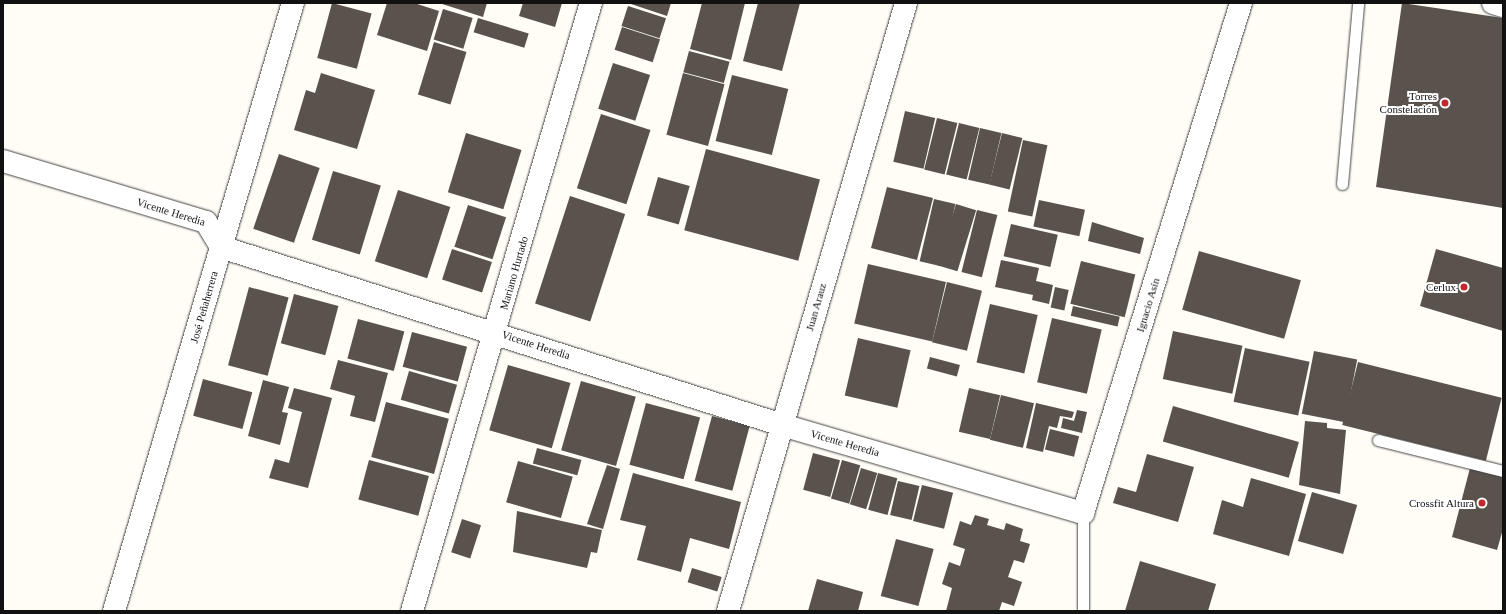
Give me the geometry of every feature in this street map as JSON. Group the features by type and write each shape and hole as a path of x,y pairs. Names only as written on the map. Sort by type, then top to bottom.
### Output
{"street":[{"name":"José Peñaherrera","path":"114,611 293,3"},
{"name":"Mariano Hurtado","path":"412,611 497,333 591,3"},
{"name":"Juan Arauz","path":"728,611 906,3"},
{"name":"Ignacio Asín","path":"1083,513 1241,3"},
{"path":"1493,3 1503,6"},
{"name":"Vicente Heredia","path":"3,161 206,222 221,247 497,333 782,425 1083,513"}],"lane":[{"path":"1342,184 1358,3"},
{"path":"1378,440 1503,471"},
{"name":"Ignacio Asín","path":"1083,513 1083,611"}],"building":[{"path":"332,3 372,14 357,69 317,58"},
{"path":"387,3 414,3 439,11 427,51 377,35"},
{"path":"439,3 487,3 483,17"},
{"path":"523,3 562,3 555,27 519,16"},
{"path":"628,3 671,3 667,16"},
{"path":"702,3 745,3 731,60 690,49"},
{"path":"758,3 800,3 782,71 743,61"},
{"name":"Torres Constelación","path":"1402,3 1503,18 1503,208 1376,187"},
{"path":"628,6 666,18 660,38 622,26"},
{"path":"443,9 473,18 463,49 434,40"},
{"path":"478,18 529,33 524,48 474,32"},
{"path":"622,27 660,39 653,62 615,50"},
{"path":"434,42 467,52 450,105 418,95"},
{"path":"689,51 730,62 724,83 683,72"},
{"path":"613,63 650,75 635,121 598,109"},
{"path":"321,73 375,90 357,149 294,130 306,90 315,93"},
{"path":"683,73 725,84 708,146 666,135"},
{"path":"732,75 788,89 772,155 716,141"},
{"path":"905,111 935,118 924,169 893,162"},
{"path":"601,114 650,130 626,204 577,188"},
{"path":"937,118 957,123 945,175 924,169"},
{"path":"959,123 979,128 967,180 946,174"},
{"path":"980,128 1001,133 990,185 968,180"},
{"path":"466,133 521,150 503,209 448,192"},
{"path":"1002,133 1022,138 1010,190 989,184"},
{"path":"1023,140 1047,145 1032,217 1008,211"},
{"path":"706,149 820,180 798,261 684,230"},
{"path":"279,154 320,168 294,243 253,229"},
{"path":"333,171 381,186 360,254 312,240"},
{"path":"658,177 690,186 679,225 647,215"},
{"path":"887,187 933,198 917,260 871,248"},
{"path":"398,190 450,207 427,278 375,261"},
{"path":"570,196 625,214 590,321 535,303"},
{"path":"934,199 955,204 941,266 920,261"},
{"path":"1039,200 1085,210 1079,236 1033,226"},
{"path":"956,204 976,210 957,271 937,265"},
{"path":"468,205 506,217 492,259 454,247"},
{"path":"977,210 997,215 982,277 962,272"},
{"path":"1092,222 1144,238 1140,254 1088,241"},
{"path":"1011,224 1058,235 1050,267 1004,256"},
{"path":"452,249 492,262 482,292 442,279"},
{"name":"Cerlux","path":"1436,249 1503,268 1503,331 1420,306"},
{"path":"1199,251 1301,280 1284,339 1182,310"},
{"path":"1001,260 1039,268 1036,281 1053,285 1049,304 1032,300 1033,295 995,287"},
{"path":"1081,261 1135,275 1125,317 1070,304"},
{"path":"868,264 946,282 932,341 854,323"},
{"path":"947,282 982,291 967,351 932,342"},
{"path":"249,287 289,298 268,376 228,365"},
{"path":"1055,287 1069,290 1064,310 1051,308"},
{"path":"294,294 338,306 325,355 281,343"},
{"path":"990,304 1038,315 1024,373 977,362"},
{"path":"1073,306 1120,317 1118,327 1071,316"},
{"path":"1052,318 1102,329 1087,394 1037,382"},
{"path":"358,319 404,331 394,371 347,359"},
{"path":"1173,331 1242,346 1232,394 1163,379"},
{"path":"412,332 467,347 458,382 403,367"},
{"path":"858,338 911,350 897,408 845,395"},
{"path":"1245,348 1310,362 1298,416 1234,402"},
{"path":"1314,351 1357,359 1345,422 1302,414"},
{"path":"930,357 960,365 957,377 927,369"},
{"path":"338,360 388,373 375,422 350,416 355,396 330,389"},
{"path":"1358,362 1502,398 1486,461 1342,425"},
{"path":"508,365 570,383 552,448 489,430"},
{"path":"409,371 457,385 449,414 401,400"},
{"path":"203,379 252,392 242,429 193,416"},
{"path":"263,380 289,387 282,412 288,413 280,445 248,436"},
{"path":"581,381 636,397 616,466 561,450"},
{"path":"294,388 332,398 308,488 269,478 275,459 289,463 302,412 288,408"},
{"path":"969,388 1000,395 990,439 959,432"},
{"path":"1001,395 1034,403 1023,448 990,440"},
{"path":"386,402 449,419 434,474 371,457"},
{"path":"646,403 700,417 684,479 629,465"},
{"path":"1036,403 1074,412 1072,418 1060,416 1057,428 1049,426 1043,452 1026,448"},
{"path":"1173,406 1299,442 1289,478 1163,442"},
{"path":"1077,410 1087,412 1082,433 1061,428 1063,418 1074,421"},
{"path":"712,416 750,426 732,491 695,481"},
{"path":"1305,421 1327,423 1327,428 1346,430 1340,494 1299,485"},
{"path":"1050,429 1079,436 1074,457 1045,449"},
{"path":"537,448 581,460 577,475 533,463"},
{"path":"813,453 840,460 830,497 803,490"},
{"path":"1147,454 1194,467 1178,522 1113,503 1118,487 1136,492"},
{"path":"369,460 429,476 418,516 358,500"},
{"path":"842,460 860,465 849,504 831,498"},
{"path":"518,461 573,477 561,518 506,502"},
{"path":"607,465 620,469 603,529 587,524"},
{"path":"861,468 877,473 866,509 850,504"},
{"name":"Crossfit Altura","path":"1470,468 1503,477 1503,529 1497,550 1452,537"},
{"path":"633,473 741,502 729,549 690,538 681,572 637,560 646,526 620,520"},
{"path":"878,473 897,478 887,515 868,510"},
{"path":"1251,478 1306,494 1289,556 1213,534 1222,500 1243,507"},
{"path":"898,481 919,486 912,520 890,515"},
{"path":"922,485 953,493 944,529 913,521"},
{"path":"1312,492 1357,505 1343,554 1298,541"},
{"path":"517,511 602,530 597,553 591,552 587,568 513,552"},
{"path":"975,515 989,519 987,525 1004,530 1006,523 1023,529 1020,541 1030,544 1024,563 1014,560 1008,577 1022,582 1014,606 1002,602 999,611 946,611 952,588 942,584 949,562 960,566 965,549 953,545 960,521 971,525"},
{"path":"462,519 481,525 470,558 451,552"},
{"path":"896,539 934,549 918,606 881,596"},
{"path":"1140,561 1216,584 1208,611 1125,611"},
{"path":"692,568 722,577 717,591 688,582"},
{"path":"817,579 863,592 858,611 808,611"}],"place":[{"name":"Torres Constelación","path":"1445,103"},
{"name":"Cerlux","path":"1464,287"},
{"name":"Crossfit Altura","path":"1482,503"}]}
